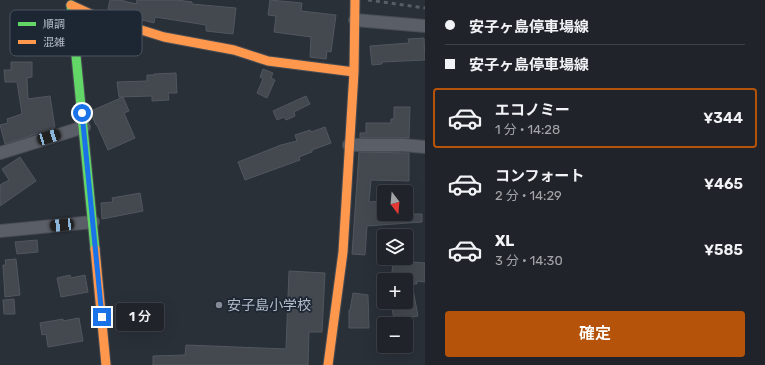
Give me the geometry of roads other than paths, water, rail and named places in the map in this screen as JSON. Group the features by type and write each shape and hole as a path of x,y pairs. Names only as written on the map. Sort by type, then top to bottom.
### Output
{"street":[{"path":"328,365 343,252 354,72 355,0"},
{"path":"72,10 72,5 82,10"},
{"path":"355,20 425,26"},
{"path":"142,30 164,37 234,50 268,61 354,72"},
{"path":"77,56 106,365"},
{"path":"0,153 84,127"},
{"path":"349,145 403,145 425,147"},
{"path":"0,231 93,222"}],"railway":[{"path":"368,0 425,8"}],"place":[{"name":"安子島小学校","path":"219,305"}]}
